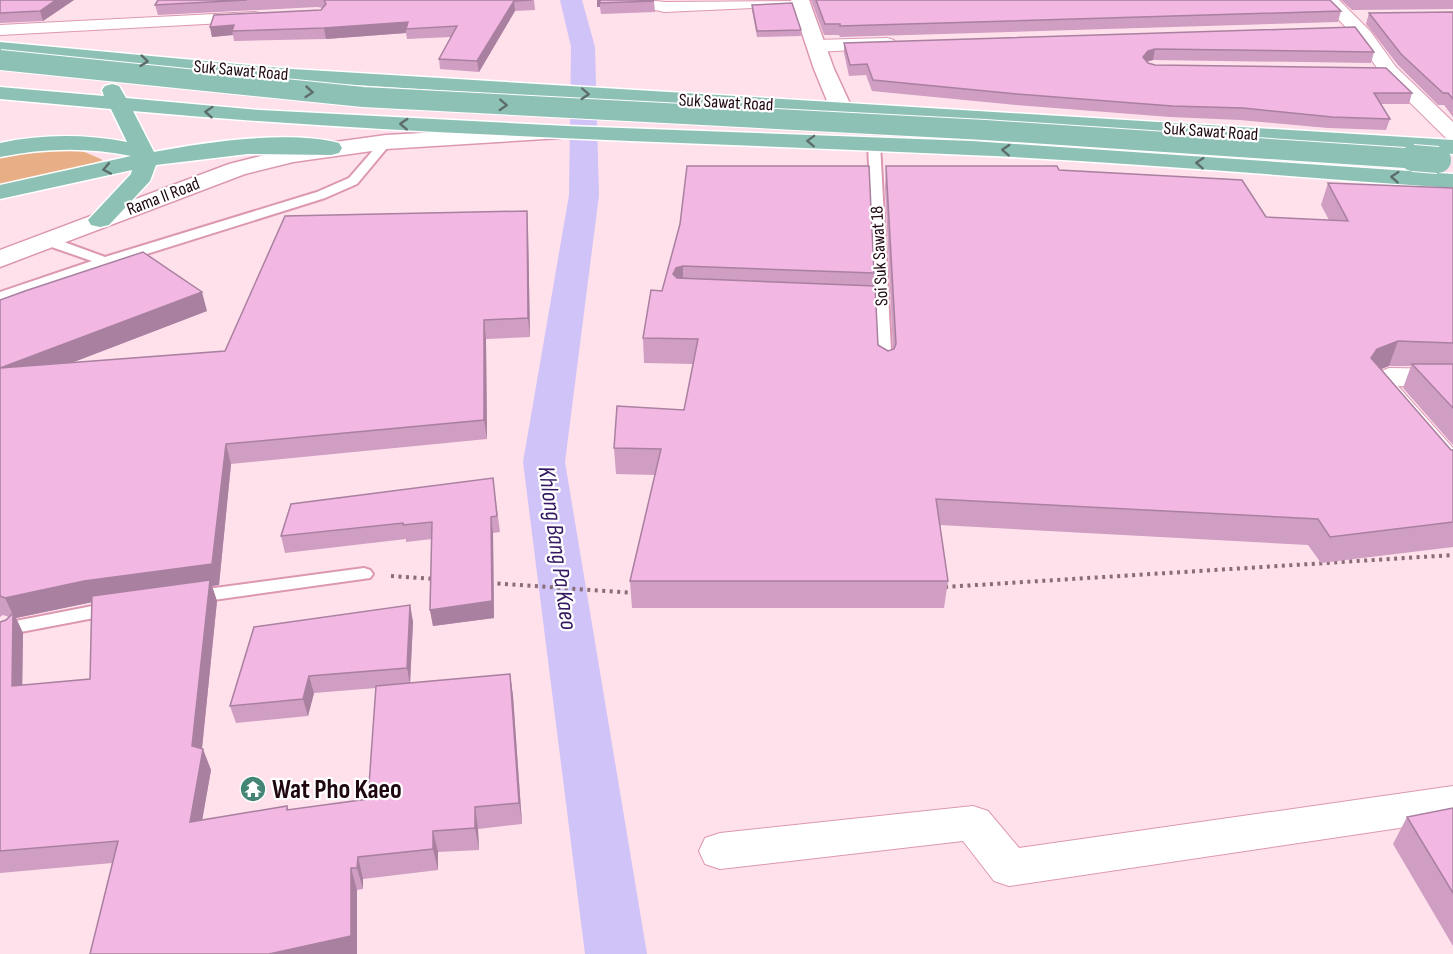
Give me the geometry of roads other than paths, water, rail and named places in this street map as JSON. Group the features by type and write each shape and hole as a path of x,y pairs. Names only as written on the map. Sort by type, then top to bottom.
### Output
{"main road":[{"path":"801,1 841,108"},
{"name":"Suk Sawat Road","path":"0,48 292,75 841,108 1448,156"},
{"path":"0,84 21,78 34,69 37,61 36,51"},
{"path":"86,55 117,98 144,157 142,176 100,220"},
{"path":"0,60 363,97 1448,156"},
{"path":"117,98 212,74 244,71"},
{"path":"260,116 246,100 250,91 264,83 292,75"},
{"name":"Suk Sawat Road","path":"0,93 76,100 117,98 260,116 567,133 874,143 1087,155 1453,181"},
{"path":"12,115 76,100"},
{"name":"Rama II Road","path":"0,260 237,169 331,148 386,142 567,133"},
{"path":"0,150 38,143 86,141 144,157"},
{"name":"Rama II Road","path":"0,192 144,157 297,144 331,148"}],"street":[{"path":"656,0 657,5 664,7 801,1"},
{"path":"1329,0 1364,35 1389,71 1453,134"},
{"path":"0,30 274,16"},
{"path":"816,46 909,43"},
{"path":"1365,71 1389,71"},
{"path":"1453,378 1405,376 1389,377 1379,382 1453,466"},
{"path":"720,851 973,823 1009,868 1453,803"}],"lane":[{"path":"0,296 105,261 321,195 353,181 386,142"},
{"name":"Soi Suk Sawat 18","path":"874,143 874,303 885,369"},
{"path":"48,241 105,261"},
{"path":"175,599 364,574"},
{"path":"1,630 93,610 128,606"}],"waterway":[{"name":"Khlong Bang Pa Kaeo","path":"571,0 583,47 584,195 544,462 616,954"}],"place":[{"name":"Wat Pho Kaeo","path":"253,789"}]}
